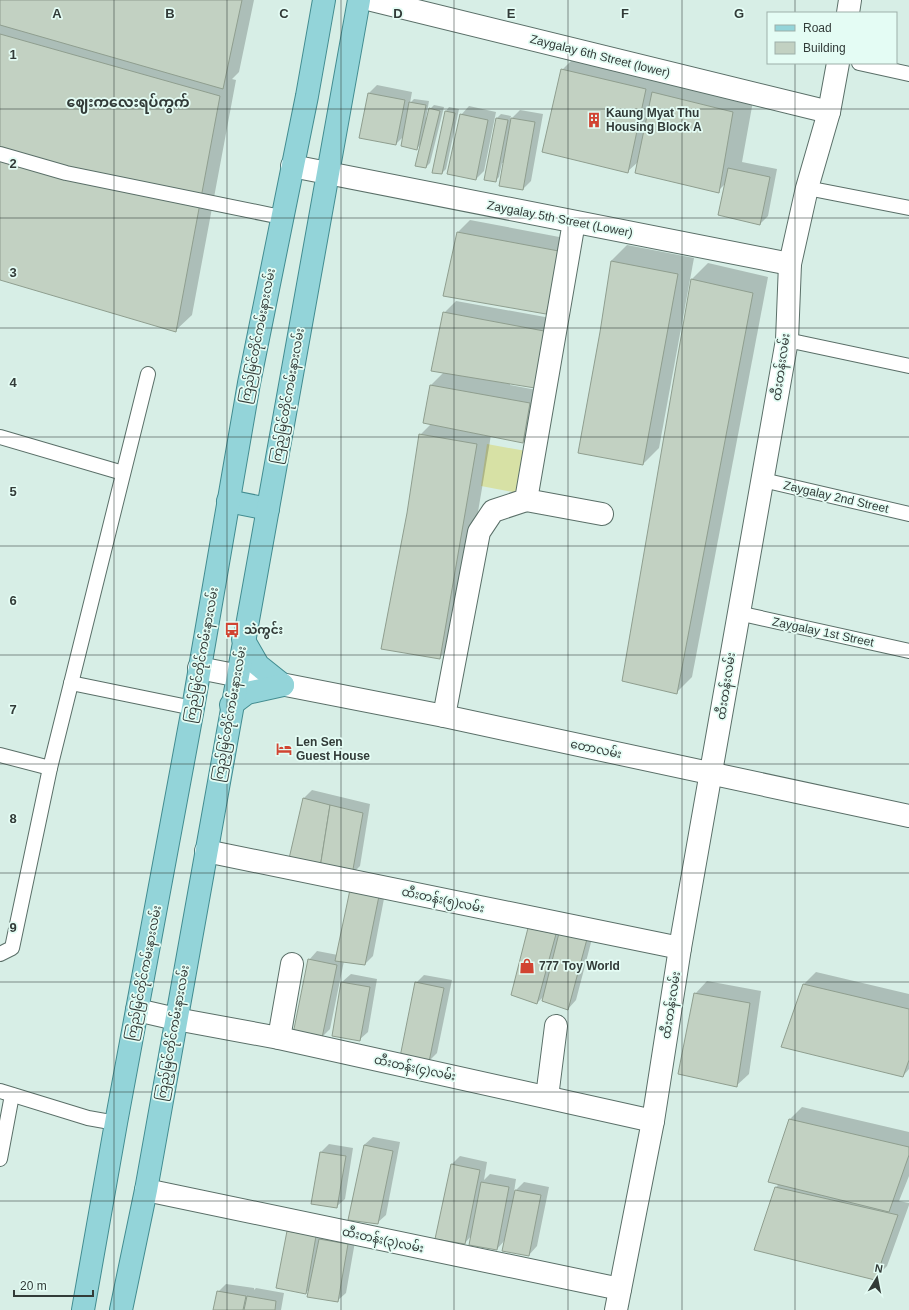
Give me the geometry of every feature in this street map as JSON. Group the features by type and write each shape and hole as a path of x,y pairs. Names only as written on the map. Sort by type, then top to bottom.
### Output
{"main road":[{"name":"ကြည်မြင်တိုင်ကမ်းနားလမ်း","path":"83,1310 193,708 249,383 324,0"},
{"name":"ကြည့်မြင်တိုင်ကမ်းနားလမ်း","path":"121,1310 146,1190 231,705 239,675 243,639 329,173 359,0"},
{"path":"318,36 352,42"},
{"path":"228,501 268,509"},
{"path":"243,639 258,665 283,685"},
{"path":"231,705 248,693 283,685"}],"street":[{"name":"Zaygalay 6th Street (lower)","path":"372,0 829,112"},
{"path":"848,12 850,0"},
{"name":"ထီးတန်းလမ်း","path":"616,1310 653,1121 680,948 787,340 790,264 807,188 829,112 838,64"},
{"name":"Zaygalay 5th Street (Lower)","path":"292,166 790,264"},
{"path":"526,500 574,222"},
{"path":"444,716 479,532 493,511 526,500 602,514"},
{"name":"တောလမ်း","path":"199,668 444,716 909,816"},
{"name":"ထီးတန်း(၅)လမ်း","path":"206,851 680,948"},
{"path":"280,1038 292,964"},
{"name":"ထီးတန်း(၄)လမ်း","path":"137,1010 176,1019 280,1038 653,1121"},
{"path":"547,1097 556,1026"},
{"name":"ထီးတန်း(၃)လမ်း","path":"146,1190 620,1289"}],"lane":[{"path":"864,64 909,74"},
{"path":"0,154 66,173 282,217"},
{"path":"807,188 909,208"},
{"path":"787,340 909,366"},
{"path":"0,954 12,948 50,768 148,374"},
{"path":"0,437 123,474"},
{"name":"Zaygalay 2nd Street","path":"763,480 909,514"},
{"name":"Zaygalay 1st Street","path":"738,613 909,651"},
{"path":"71,683 193,708"},
{"path":"0,755 50,768"},
{"path":"0,1159 6,1093 88,1118 116,1123"}],"green space":[{"path":"487,444 526,451 518,493 481,486"}],"building":[{"path":"0,0 242,0 223,89 0,25"},
{"path":"0,34 220,96 176,332 0,280"},
{"name":"Kaung Myat Thu Housing Block A","path":"561,69 646,89 628,173 542,152"},
{"path":"652,92 733,112 719,193 635,173"},
{"path":"368,93 405,100 396,145 359,138"},
{"path":"409,102 426,105 417,150 401,146"},
{"path":"429,108 440,111 426,168 415,166"},
{"path":"445,111 455,113 442,174 432,173"},
{"path":"460,114 488,120 476,180 447,174"},
{"path":"496,118 508,120 496,182 484,180"},
{"path":"511,118 535,122 523,190 499,186"},
{"path":"728,168 770,177 760,225 718,215"},
{"path":"457,232 564,252 546,314 443,296"},
{"path":"611,261 678,274 643,465 578,453"},
{"path":"691,279 753,293 677,694 622,681"},
{"path":"443,312 544,331 535,388 431,371"},
{"path":"430,385 530,403 523,443 423,423"},
{"path":"419,434 477,444 440,659 381,649 407,513"},
{"path":"303,798 330,805 320,868 288,863"},
{"path":"330,805 363,813 352,875 320,868"},
{"path":"351,885 380,891 365,965 335,961"},
{"path":"528,928 556,934 537,1004 511,995"},
{"path":"559,933 587,939 568,1010 542,1001"},
{"path":"308,959 337,965 322,1038 293,1034"},
{"path":"341,982 370,987 360,1041 332,1036"},
{"path":"415,982 444,988 429,1062 400,1057"},
{"path":"803,984 909,1009 909,1060 903,1077 781,1047"},
{"path":"694,993 750,1003 737,1087 678,1074"},
{"path":"789,1119 909,1147 909,1155 889,1212 768,1182"},
{"path":"364,1145 393,1151 378,1224 348,1220"},
{"path":"320,1152 346,1156 337,1208 311,1204"},
{"path":"451,1164 480,1170 465,1244 435,1239"},
{"path":"481,1182 509,1187 497,1250 469,1245"},
{"path":"775,1187 898,1215 875,1280 754,1250"},
{"path":"515,1190 541,1195 529,1256 502,1251"},
{"path":"287,1231 316,1236 306,1294 276,1288"},
{"path":"319,1239 348,1244 338,1302 307,1297"},
{"path":"217,1291 246,1296 243,1310 213,1310"},
{"path":"247,1296 276,1301 275,1310 244,1310"}],"place":[{"name":"Kaung Myat Thu Housing Block A","path":"594,120"},
{"name":"သဲကွင်း","path":"232,630"},
{"name":"Len Sen Guest House","path":"284,749"},
{"name":"777 Toy World","path":"527,966"}],"district":[{"name":"ဈေးကလေးရပ်ကွက်","path":"128,102"}]}
